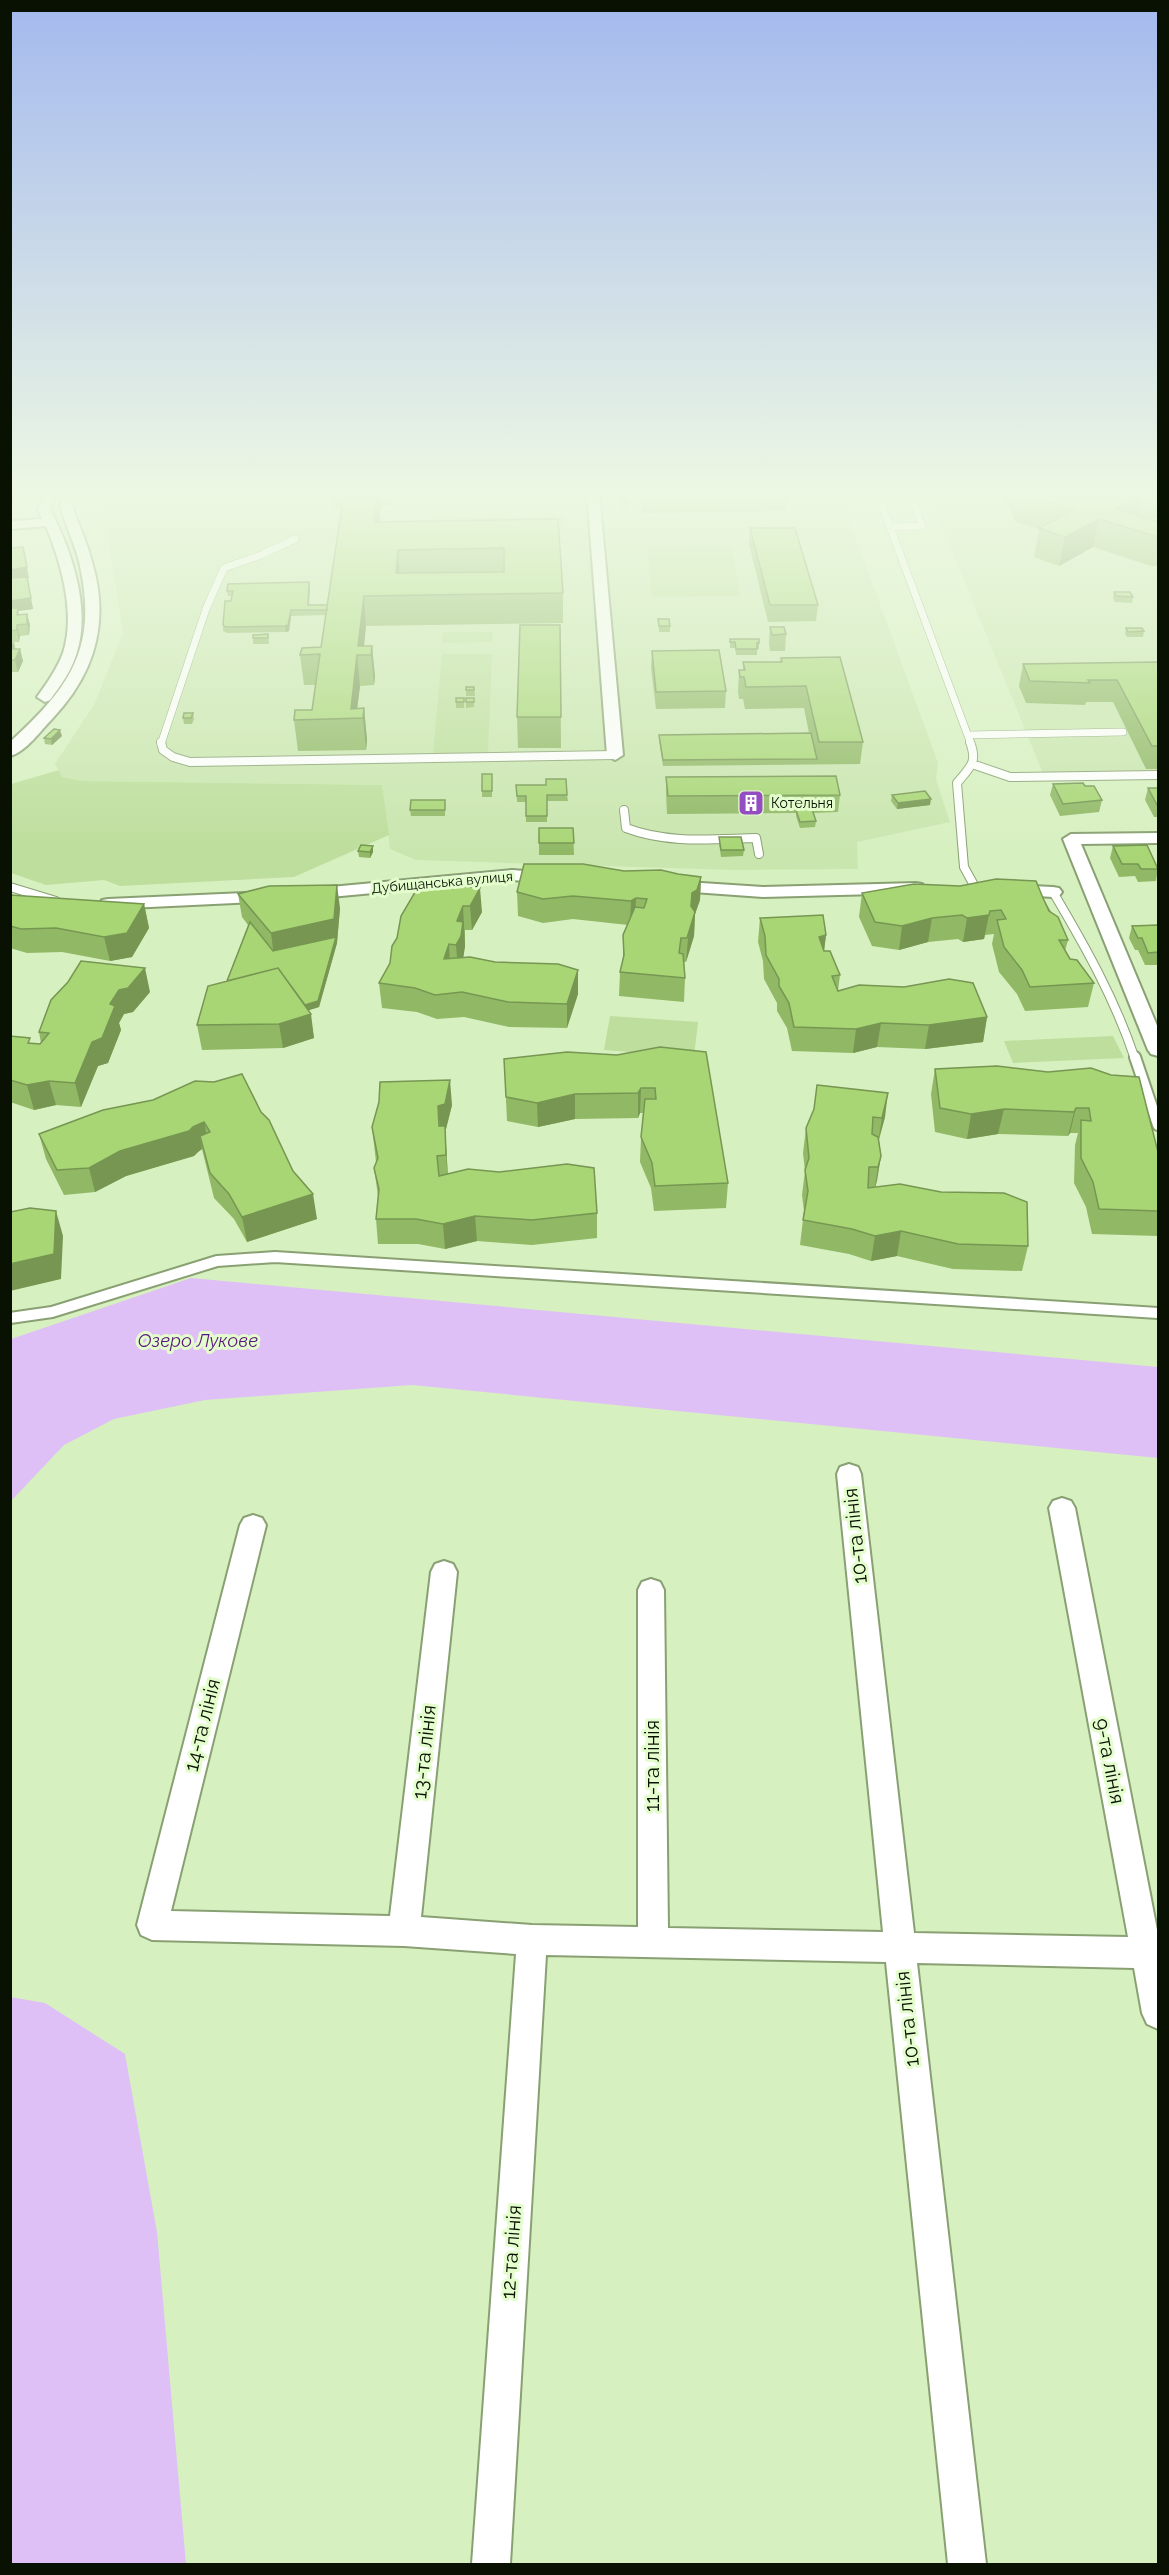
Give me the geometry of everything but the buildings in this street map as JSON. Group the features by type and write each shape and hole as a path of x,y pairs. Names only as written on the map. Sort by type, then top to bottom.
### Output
{"street":[{"path":"10,733 32,713 59,678 73,641 72,612"},
{"path":"10,751 48,716 75,680 92,641 93,612"},
{"path":"603,612 615,755"},
{"path":"1158,837 1071,838 1158,1050"},
{"name":"Дубищанська вулиця","path":"92,905 237,901 512,875 571,879"},
{"path":"654,885 763,892 930,888"},
{"path":"952,887 1053,892"},
{"path":"10,907 65,904"},
{"path":"1137,1000 1158,1000"},
{"name":"10-та лінія","path":"849,1474 967,2565"},
{"name":"9-та лінія","path":"1062,1508 1152,1953 1158,2013"},
{"name":"14-та лінія","path":"253,1525 152,1925 404,1931"},
{"name":"13-та лінія","path":"404,1931 444,1572"},
{"name":"11-та лінія","path":"651,1590 653,1942"},
{"path":"404,1931 532,1940 1152,1953"},
{"name":"12-та лінія","path":"491,2565 532,1940"}],"lane":[{"path":"205,612 161,742 163,750 173,757 190,762 615,755"},
{"path":"922,612 975,755 972,764 957,783 964,867 975,887"},
{"path":"968,735 1123,732"},
{"path":"972,764 1010,777 1158,775"},
{"path":"624,810 626,828 645,836 756,838 759,854"},
{"path":"10,886 65,904"},
{"path":"1053,892 1088,951 1124,1025 1158,1125"},
{"path":"10,1318 52,1312 217,1261 275,1257 1158,1313"}],"shaded area":[{"path":"120,612 883,612 938,763 936,779 950,822 857,842 858,869 733,870 416,860 390,849 382,785 83,781 62,777 55,764 95,703 123,633"},
{"path":"977,612 1158,612 1158,779 1046,781"},
{"path":"443,632 493,632 492,642 442,643"},
{"path":"442,654 492,654 488,754 433,755"},
{"path":"59,770 62,777 83,781 382,785 389,835 294,877 120,886 104,880 46,885 11,873 11,784"},
{"path":"610,1016 698,1022 694,1057 604,1050"},
{"path":"1113,1036 1124,1058 1013,1063 1004,1041"}],"water":[{"name":"Озеро Лукове","path":"191,1278 1158,1367 1158,1458 412,1385 205,1400 114,1419 64,1445 11,1501 11,1339"},
{"path":"10,1997 45,2003 125,2054 157,2232 186,2564 11,2564"}],"place":[{"name":"Котельня","path":"751,803"}]}
